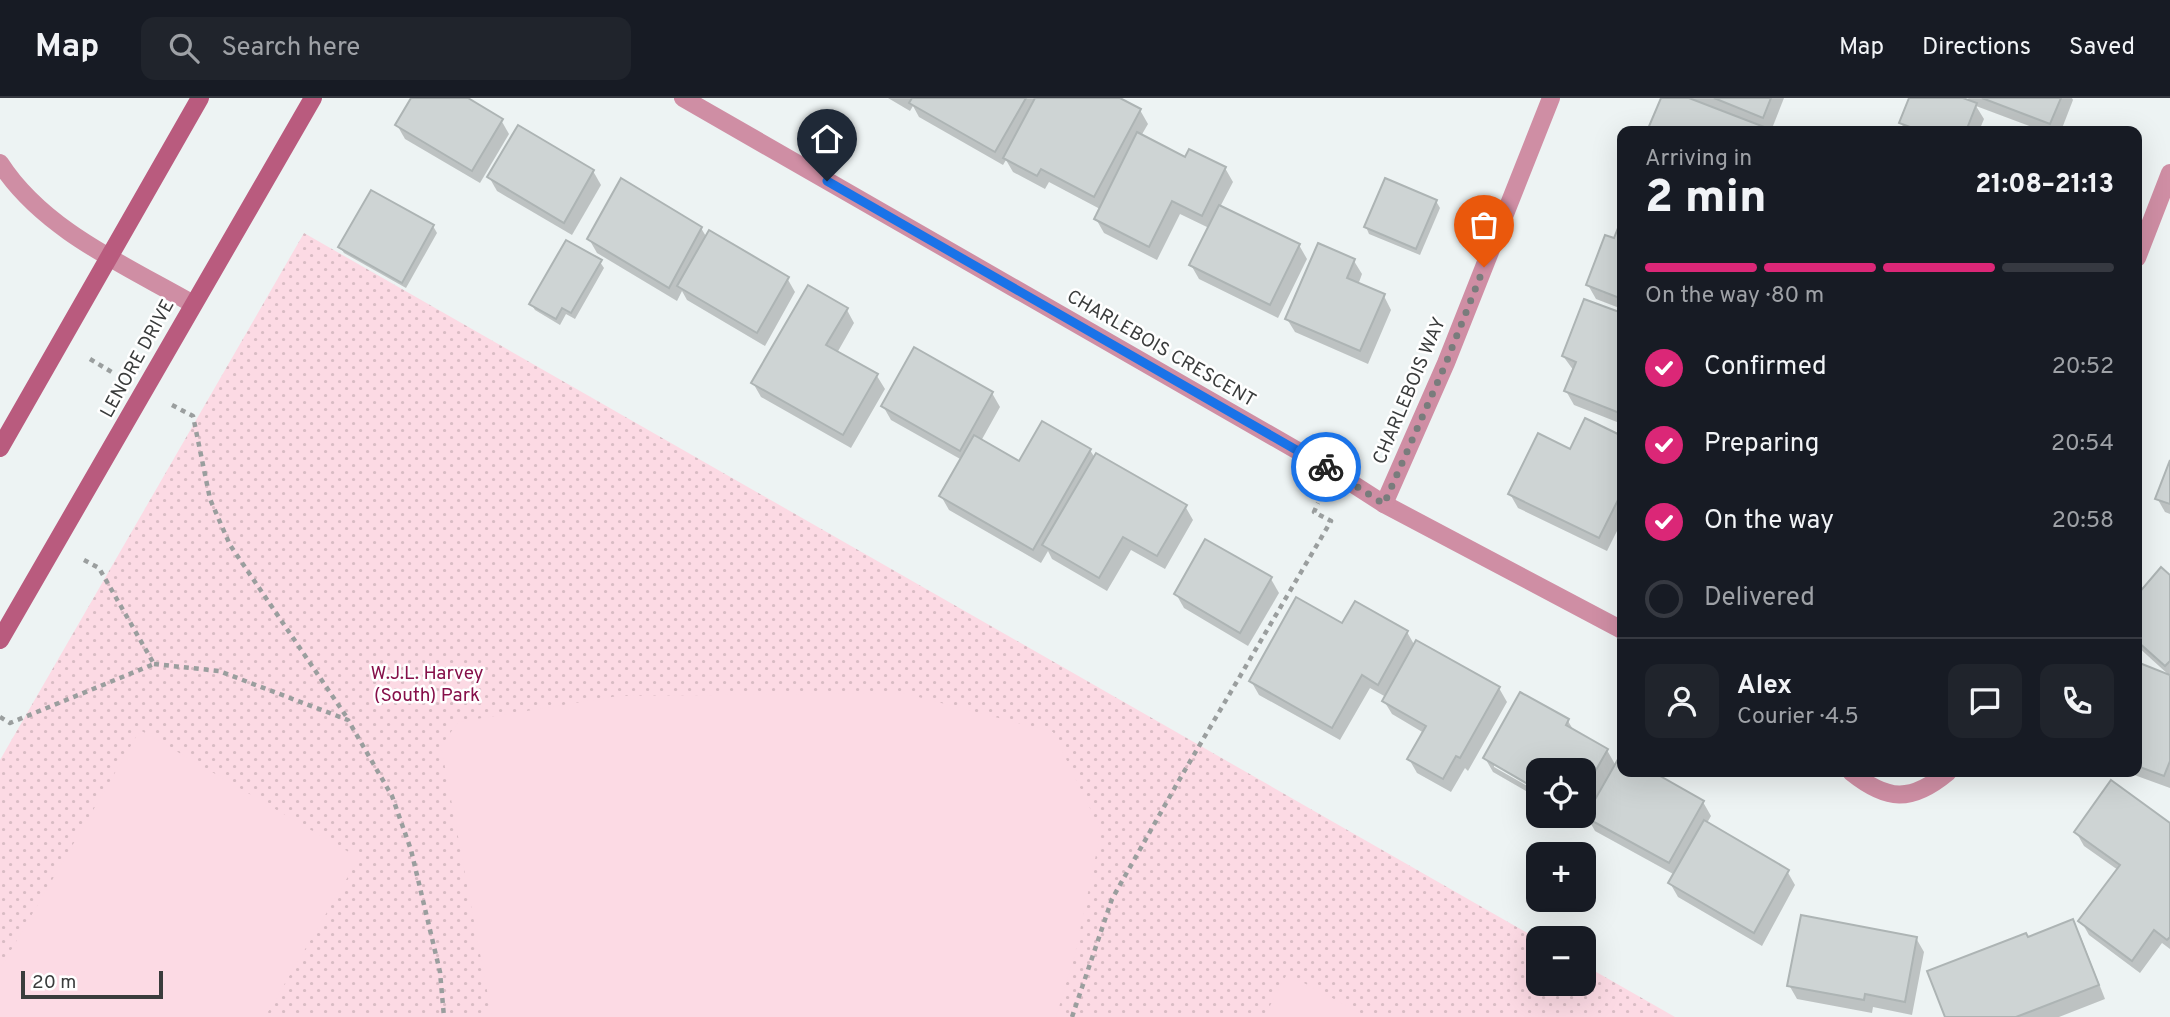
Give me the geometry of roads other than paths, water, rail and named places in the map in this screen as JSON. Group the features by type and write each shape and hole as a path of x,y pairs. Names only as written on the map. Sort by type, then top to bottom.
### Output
{"main road":[{"path":"0,448 200,98"},
{"name":"LENORE DRIVE","path":"0,640 313,98"}],"street":[{"name":"CHARLEBOIS CRESCENT","path":"682,98 1331,470 1384,504 1617,627"},
{"name":"CHARLEBOIS WAY","path":"1384,504 1446,363 1550,98"},
{"path":"0,163 14,185 65,229 193,304"},
{"path":"2142,245 2170,173"},
{"path":"1857,777 1870,787 1886,794 1909,794 1931,786 1942,777"}],"park label":[{"name":"W.J.L. Harvey (South) Park","path":"427,685"}]}
